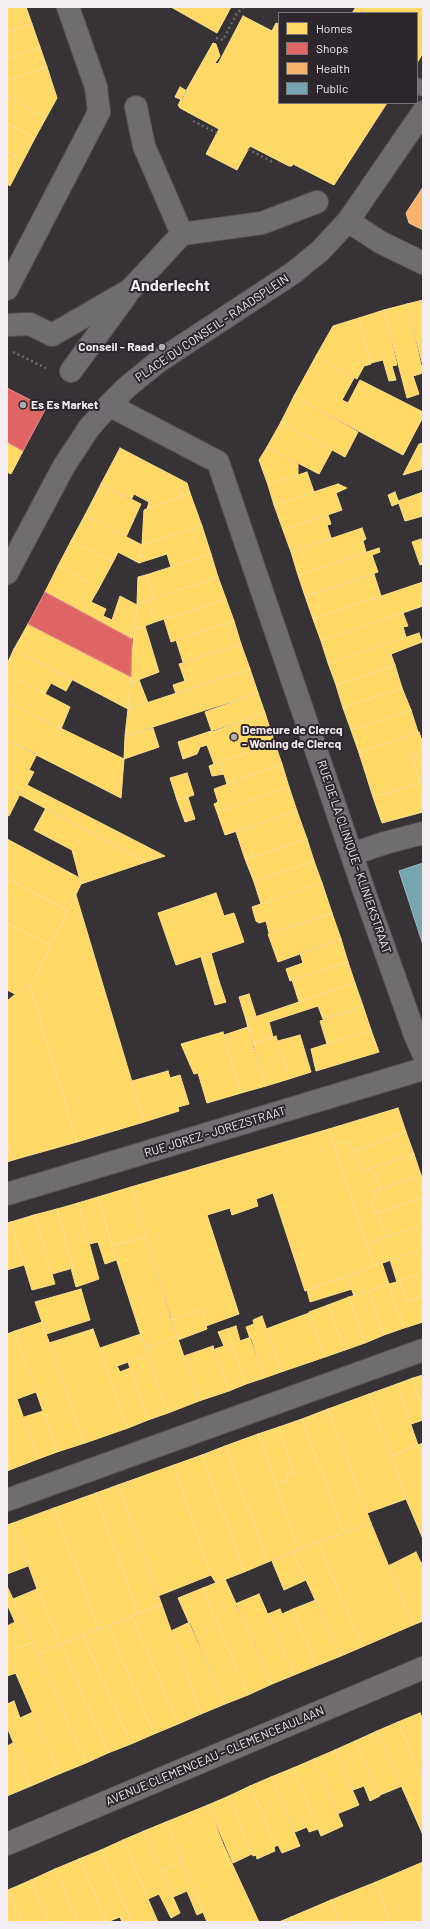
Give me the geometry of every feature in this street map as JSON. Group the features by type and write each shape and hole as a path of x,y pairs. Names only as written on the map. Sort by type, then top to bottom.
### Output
{"street":[{"path":"7,289 99,112 96,87 68,7"},
{"path":"136,107 144,146 182,234"},
{"name":"PLACE DU CONSEIL - RAADSPLEIN","path":"7,573 64,466 85,433 109,405 127,387 159,361 293,273 320,250 348,221 423,112"},
{"path":"124,135 144,146"},
{"path":"71,371 130,290 182,234 262,222 317,202"},
{"path":"348,221 380,242 423,263"},
{"path":"8,325 30,324 52,335 130,290"},
{"name":"RUE DE LA CLINIQUE - KLINIEKSTRAAT","path":"109,405 218,462 352,854 415,1035 423,1053"},
{"path":"352,854 384,843 423,833"},
{"name":"RUE JOREZ - JOREZSTRAAT","path":"7,1194 423,1069"},
{"path":"7,1500 423,1350"},
{"name":"AVENUE CLEMENCEAU - CLEMENCEAULAAN","path":"7,1844 423,1668"}],"path":[{"path":"216,38 223,40 237,13 244,7"},
{"path":"193,121 217,133"},
{"path":"248,149 272,162"}],"building: Homes":[{"path":"7,7 26,7 32,24 7,32"},
{"path":"171,7 231,7 217,33"},
{"path":"356,7 423,7 423,53 418,61 418,12 353,12"},
{"path":"243,16 272,31 276,23 278,24 278,104 386,104 334,185 293,164 292,166 289,166 250,146 237,170 206,154 219,129 180,108 178,105 213,43 216,44 220,56 215,63 218,64"},
{"path":"32,24 40,47 7,58 7,32"},
{"path":"40,47 47,67 7,81 7,58"},
{"path":"47,67 57,98 46,118 7,96 7,81"},
{"path":"180,87 187,91 182,100 175,97"},
{"path":"9,97 46,118 35,138 7,123 7,101"},
{"path":"7,123 35,138 23,161 7,152"},
{"path":"7,152 23,161 10,186 7,184"},
{"path":"423,300 423,366 407,304"},
{"path":"407,304 423,373 413,376 419,394 407,398 384,310"},
{"path":"384,310 397,365 392,366 396,380 389,381 383,360 371,363 359,318"},
{"path":"359,318 371,364 364,366 357,379 316,356 333,326"},
{"path":"316,356 354,378 342,400 348,403 360,380 423,412 423,417 403,455 294,396"},
{"path":"294,396 358,432 345,457 281,422"},
{"path":"281,422 332,450 319,474 267,447"},
{"path":"7,442 23,451 11,474 7,472"},
{"path":"423,443 423,469 403,475 419,444"},
{"path":"267,447 298,464 298,475 268,485 259,460"},
{"path":"120,448 187,483 190,493 147,509 149,502 134,494 131,500 101,484"},
{"path":"307,472 314,492 274,505 268,485"},
{"path":"101,484 141,504 126,537 85,515"},
{"path":"338,484 347,488 336,493 342,510 283,530 274,505"},
{"path":"395,492 399,503 392,506 388,495"},
{"path":"423,492 423,516 405,521 398,501"},
{"path":"190,493 202,526 142,545 144,510"},
{"path":"85,515 142,545 139,563 118,552 113,562 71,541"},
{"path":"328,515 331,524 327,525 331,538 291,552 283,530"},
{"path":"202,526 211,554 171,567 167,554 139,563 142,545"},
{"path":"362,528 366,539 363,541 366,552 298,575 291,552"},
{"path":"421,539 423,546 423,564 420,565 412,542"},
{"path":"71,541 113,562 99,588 58,566"},
{"path":"379,548 380,552 372,555 378,572 305,596 298,575"},
{"path":"211,554 218,577 154,598 146,575"},
{"path":"58,566 99,588 91,602 106,609 103,616 112,620 120,596 137,605 132,639 45,592"},
{"path":"374,574 381,596 313,619 305,596"},
{"path":"146,575 154,598 137,604 138,577"},
{"path":"218,577 226,599 155,622 148,600"},
{"path":"423,582 423,606 321,641 313,619"},
{"path":"226,599 234,621 171,642 164,619"},
{"path":"148,600 155,622 134,630 137,604"},
{"path":"403,613 408,626 403,627 406,637 328,663 321,641"},
{"path":"234,621 241,644 183,662 176,640"},
{"path":"28,624 131,677 128,709 14,649"},
{"path":"145,626 159,672 130,683 134,630"},
{"path":"419,633 422,642 391,654 395,665 336,685 328,663"},
{"path":"241,644 250,669 176,694 173,685 185,681 179,664"},
{"path":"14,649 72,680 66,691 51,683 45,694 7,674 7,664"},
{"path":"395,665 402,688 343,708 336,685"},
{"path":"250,669 258,693 125,736 128,709"},
{"path":"7,674 70,707 61,729 7,702"},
{"path":"139,680 148,703 128,709 130,683"},
{"path":"402,688 411,710 351,730 343,708"},
{"path":"258,693 265,713 212,732 205,712"},
{"path":"7,702 124,759 121,798 7,740"},
{"path":"411,710 418,732 359,753 351,730"},
{"name":"Demeure de Clercq - Woning de Clercq","path":"265,713 275,744 214,764 207,745 200,747 197,754 183,759 178,742"},
{"path":"153,728 159,747 124,759 125,736"},
{"path":"419,732 423,744 423,754 412,757 421,783 373,797 359,753"},
{"path":"7,740 37,754 29,770 34,772 27,785 165,856 146,862 7,788"},
{"path":"275,744 282,764 227,784 220,762"},
{"path":"423,754 423,782 421,783 412,757"},
{"path":"220,762 224,774 212,776 209,766"},
{"path":"282,764 289,787 217,812 214,804 218,802 214,789"},
{"path":"187,773 194,795 177,800 170,778"},
{"path":"421,783 423,789 423,812 382,823 373,797"},
{"path":"289,787 297,811 225,835 217,812"},
{"path":"7,788 20,794 9,816 7,815"},
{"path":"188,797 195,819 185,822 177,800"},
{"path":"46,808 146,862 81,884 72,850 34,830"},
{"path":"297,811 307,839 245,859 236,832"},
{"path":"7,839 78,877 81,884 68,911 7,878"},
{"path":"307,839 314,861 254,882 245,859"},
{"path":"314,861 322,883 261,904 254,882"},
{"path":"7,878 68,911 51,945 7,923"},
{"path":"322,883 332,913 269,933 266,921 259,923 256,921 252,907"},
{"path":"216,893 224,916 234,913 244,942 176,965 158,913"},
{"path":"76,895 144,1122 77,1142 29,983 34,979"},
{"path":"332,913 341,939 278,962 268,934"},
{"path":"7,923 51,945 34,979 15,994 7,990"},
{"path":"341,939 348,962 290,981 286,969 303,963 300,953"},
{"path":"211,953 219,981 209,984 201,957"},
{"path":"348,962 355,983 299,1002 292,980"},
{"path":"219,981 226,1002 215,1005 209,984"},
{"path":"29,983 77,1142 13,1160 7,1141 7,1001"},
{"path":"355,983 363,1006 323,1019 318,1006 269,1022 273,1037 252,1044 246,1020"},
{"path":"249,994 256,1016 246,1020 239,997"},
{"path":"363,1006 371,1030 327,1044 320,1021"},
{"path":"248,1027 266,1086 241,1093 224,1035"},
{"path":"371,1030 379,1052 316,1071 311,1049"},
{"path":"223,1032 241,1093 207,1103 198,1073 194,1074 181,1044"},
{"path":"300,1035 311,1072 289,1079 278,1041"},
{"path":"276,1036 289,1079 266,1086 252,1044"},
{"path":"168,1071 170,1078 180,1075 189,1104 178,1107 179,1111 144,1122 132,1081"},
{"path":"398,1108 406,1132 353,1151 349,1141 334,1145 329,1129"},
{"path":"329,1129 374,1266 305,1291 273,1193 256,1199 258,1206 232,1215 230,1208 207,1215 239,1314 206,1326 201,1310 171,1320 131,1187"},
{"path":"406,1132 414,1154 360,1172 353,1151"},
{"path":"7,1141 13,1160 7,1162"},
{"path":"349,1141 360,1172 370,1168 372,1174 375,1173 381,1189 373,1191 375,1199 371,1201 375,1214 378,1213 387,1237 367,1244 334,1145"},
{"path":"414,1154 421,1175 381,1189 375,1173 372,1174 370,1168"},
{"path":"421,1175 423,1181 423,1198 375,1214 371,1201 375,1199 373,1191"},
{"path":"131,1187 146,1236 112,1246 98,1197"},
{"path":"98,1197 116,1260 105,1264 98,1242 89,1244 78,1203"},
{"path":"423,1198 423,1225 387,1237 378,1213"},
{"path":"78,1203 99,1279 76,1287 71,1268 73,1268 57,1209"},
{"path":"57,1209 73,1268 52,1274 34,1215"},
{"path":"34,1215 55,1284 32,1290 11,1222"},
{"path":"11,1222 24,1265 7,1270 7,1223"},
{"path":"423,1225 423,1249 374,1266 367,1244"},
{"path":"146,1236 177,1336 145,1348 112,1246"},
{"path":"423,1249 423,1273 397,1282 390,1260"},
{"path":"382,1263 389,1284 354,1296 347,1276"},
{"path":"423,1273 423,1296 407,1301 400,1281"},
{"path":"347,1276 352,1289 310,1302 307,1290"},
{"path":"400,1281 407,1301 423,1296 423,1322 404,1328 389,1284"},
{"path":"389,1284 404,1328 384,1335 369,1291"},
{"path":"81,1289 90,1320 46,1334 35,1302"},
{"path":"369,1291 384,1335 365,1343 349,1297"},
{"path":"349,1297 365,1343 345,1350 328,1305"},
{"path":"328,1305 345,1350 325,1357 309,1312"},
{"path":"201,1310 207,1329 178,1340 171,1320"},
{"path":"309,1313 325,1357 281,1372 266,1329"},
{"path":"262,1316 281,1372 264,1378 246,1327 254,1324 253,1320"},
{"path":"42,1322 85,1443 57,1452 15,1331"},
{"path":"236,1326 240,1341 251,1337 264,1378 246,1384 227,1329"},
{"path":"93,1329 128,1428 85,1443 49,1343"},
{"path":"227,1329 246,1384 229,1391 215,1349 224,1346 218,1332"},
{"path":"15,1331 36,1392 17,1399 38,1459 12,1469 7,1455 7,1334"},
{"path":"141,1334 148,1355 117,1366 120,1372 130,1368 148,1420 128,1428 100,1348"},
{"path":"177,1336 199,1401 168,1413 145,1348"},
{"path":"213,1346 229,1391 199,1401 184,1356"},
{"path":"148,1355 168,1413 148,1420 128,1362"},
{"path":"423,1375 423,1398 419,1399 413,1378"},
{"path":"413,1378 419,1399 423,1398 423,1420 411,1424 397,1384"},
{"path":"397,1384 418,1445 391,1456 369,1394"},
{"path":"369,1394 406,1499 367,1513 328,1409"},
{"path":"328,1409 371,1523 344,1533 302,1419"},
{"path":"43,1411 57,1452 38,1459 24,1417"},
{"path":"302,1419 344,1533 299,1549 276,1484 288,1480 286,1475 294,1473 279,1427"},
{"path":"279,1427 294,1473 286,1475 288,1480 276,1484 258,1434"},
{"path":"258,1434 299,1549 268,1562 225,1446"},
{"path":"423,1443 423,1458 418,1445"},
{"path":"418,1445 423,1458 423,1539 406,1499 391,1456"},
{"path":"225,1446 268,1562 244,1572 202,1455"},
{"path":"7,1455 12,1469 7,1471"},
{"path":"202,1455 244,1572 216,1583 211,1575 174,1465"},
{"path":"174,1465 211,1575 158,1596 118,1485"},
{"path":"118,1485 162,1605 137,1614 96,1493"},
{"path":"96,1493 137,1614 99,1629 54,1508"},
{"path":"54,1508 99,1629 61,1644 37,1589 13,1523"},
{"path":"13,1523 28,1566 7,1574 7,1525"},
{"path":"371,1523 413,1625 362,1647 318,1542"},
{"path":"318,1542 362,1647 341,1656 293,1552"},
{"path":"293,1552 306,1580 284,1590 272,1561"},
{"path":"416,1552 421,1563 423,1562 423,1621 413,1625 388,1566"},
{"path":"225,1579 272,1684 248,1695 203,1588"},
{"path":"7,1586 33,1642 7,1653 7,1626 15,1622 7,1604"},
{"path":"203,1588 248,1695 225,1704 178,1598"},
{"path":"37,1589 61,1644 38,1654 13,1599"},
{"path":"259,1594 294,1675 272,1684 255,1644 235,1604"},
{"path":"316,1600 341,1656 316,1666 293,1609"},
{"path":"162,1605 201,1714 178,1724 132,1616"},
{"path":"280,1609 282,1614 293,1609 316,1666 294,1675 268,1614"},
{"path":"132,1616 178,1724 154,1734 108,1626"},
{"path":"190,1622 225,1704 201,1714 171,1631"},
{"path":"108,1626 154,1734 131,1744 83,1635"},
{"path":"83,1635 131,1744 108,1753 61,1644"},
{"path":"33,1642 86,1763 59,1774 7,1653"},
{"path":"61,1644 108,1753 86,1763 38,1654"},
{"path":"7,1652 16,1673 7,1676"},
{"path":"14,1701 20,1718 33,1712 59,1774 31,1786 7,1727 7,1704"},
{"path":"420,1713 423,1719 423,1780 398,1722"},
{"path":"398,1722 423,1780 423,1835 377,1731"},
{"path":"377,1731 402,1786 380,1795 355,1741"},
{"path":"355,1741 380,1796 370,1801 364,1786 353,1790 335,1750"},
{"path":"13,1743 31,1786 7,1796 7,1746"},
{"path":"335,1750 359,1805 337,1814 314,1759"},
{"path":"314,1759 343,1826 321,1836 293,1768"},
{"path":"293,1768 318,1829 309,1832 307,1827 295,1832 271,1777"},
{"path":"271,1777 300,1846 282,1853 278,1845 276,1846 250,1786"},
{"path":"250,1786 276,1846 274,1847 275,1851 257,1859 256,1855 253,1856 229,1796"},
{"path":"229,1796 252,1854 233,1863 208,1805"},
{"path":"208,1805 223,1844 259,1922 207,1922 166,1822"},
{"path":"166,1822 183,1862 161,1871 144,1831"},
{"path":"144,1831 180,1913 171,1918 159,1894 148,1899 123,1840"},
{"path":"123,1840 158,1922 132,1922 101,1850"},
{"path":"101,1850 132,1922 122,1922 120,1917 107,1922 79,1859"},
{"path":"79,1859 107,1922 78,1922 55,1869"},
{"path":"183,1862 203,1912 197,1915 187,1891 173,1897 161,1871"},
{"path":"423,1862 423,1922 389,1922 376,1882"},
{"path":"55,1869 78,1922 49,1922 42,1906 31,1880"},
{"path":"31,1880 49,1922 22,1922 8,1890"},
{"path":"376,1882 389,1922 339,1922 331,1900"},
{"path":"8,1890 22,1922 7,1922"},
{"path":"331,1900 339,1921 293,1922 291,1917"},
{"path":"291,1917 293,1922 279,1922"}],"building: Shops":[{"path":"7,388 46,408 23,451 7,442"},
{"path":"45,592 132,639 131,677 28,624"}],"building: Health":[{"path":"423,187 423,230 409,223 406,213"}],"building: Public":[{"path":"423,863 423,945 399,871"}],"tram line":[{"path":"7,559 58,463 83,425 103,401 148,358 162,347 279,273 311,248 343,215 365,186 423,99"},
{"path":"7,587 69,469 84,446 116,408 149,378 254,311 313,267 337,245 353,225 423,122"}],"place":[{"name":"Conseil - Raad","path":"162,347"},
{"name":"Es Es Market","path":"23,405"},
{"name":"Demeure de Clercq - Woning de Clercq","path":"234,737"}],"district":[{"name":"Anderlecht","path":"170,286"}]}
